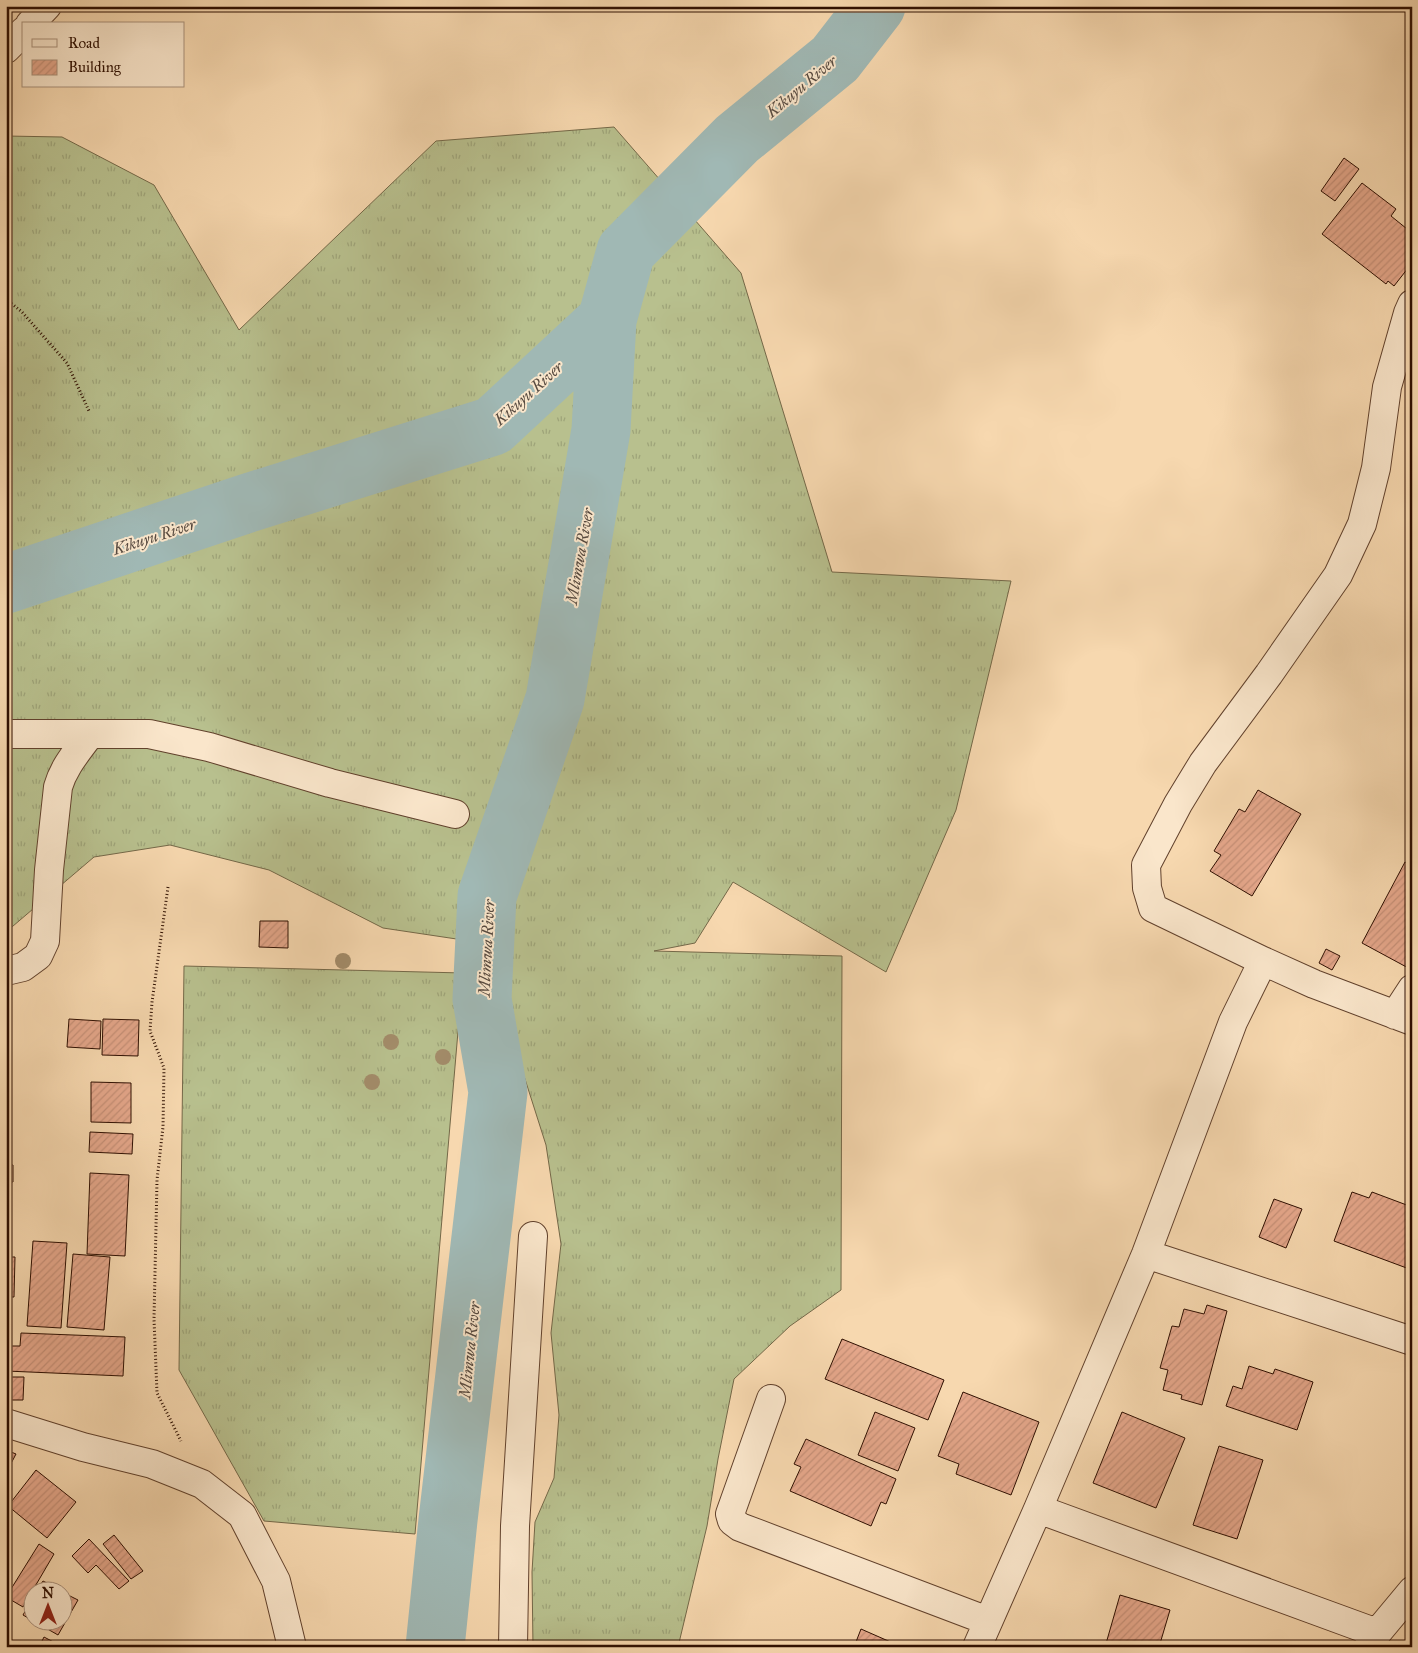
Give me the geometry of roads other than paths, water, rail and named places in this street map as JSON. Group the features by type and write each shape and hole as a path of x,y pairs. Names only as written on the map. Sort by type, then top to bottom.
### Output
{"street":[{"path":"32,22 47,6"},
{"path":"6,49 22,33"},
{"path":"1412,304 1387,387 1376,468 1362,524 1338,575 1269,674 1203,763 1178,804 1146,866 1147,888 1154,908 1314,984 1404,1018 1412,989"},
{"path":"6,734 149,734 209,747 330,783 456,814"},
{"path":"6,972 23,967 38,956 45,941 49,870 58,787 61,776 69,762 90,734"},
{"path":"977,1647 1038,1509 1146,1254 1233,1022 1263,960"},
{"path":"513,1647 515,1526 534,1236"},
{"path":"1146,1254 1412,1341"},
{"path":"771,1399 730,1514 732,1522 740,1527 988,1621"},
{"path":"6,1423 83,1447 152,1464 202,1484 242,1515 276,1581 292,1647"},
{"path":"1038,1509 1373,1640 1412,1591"}],"waterway":[{"name":"Kikuyu River","path":"6,584 248,503 493,426 607,320 626,251 737,139 835,59 876,6"},
{"name":"Mlimwa River","path":"435,1647 498,1092 482,999 487,896 555,699 601,430 607,320"}]}
